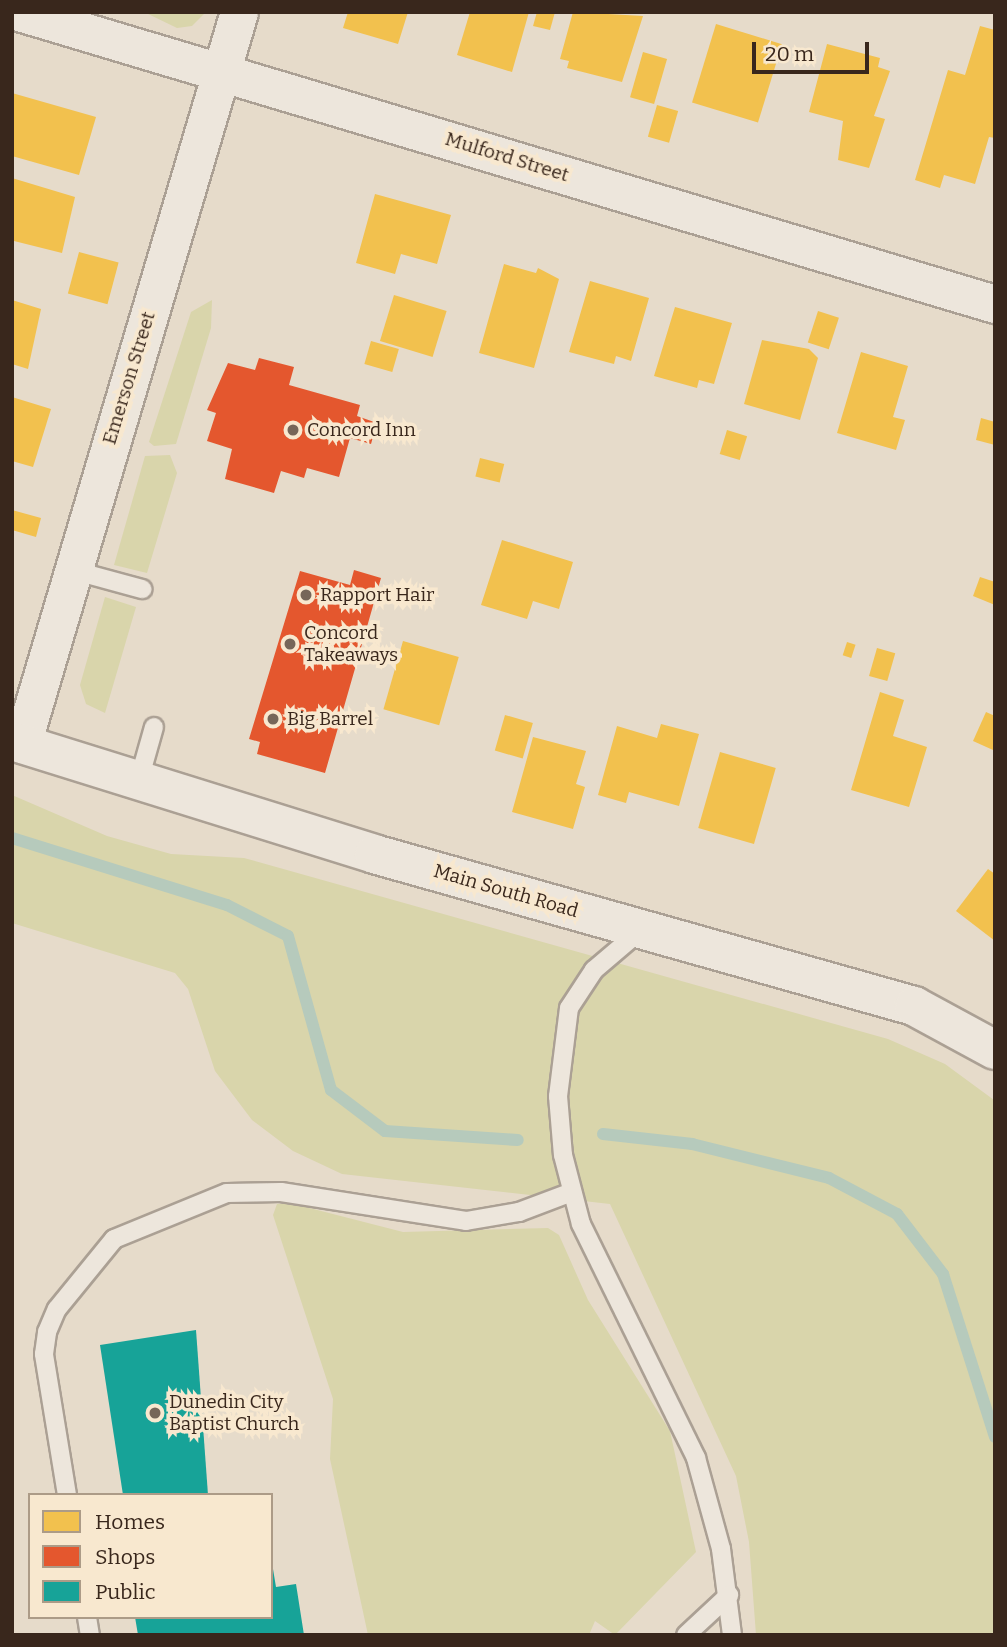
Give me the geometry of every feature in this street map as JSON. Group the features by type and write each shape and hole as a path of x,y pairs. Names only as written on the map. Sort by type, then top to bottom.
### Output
{"main road":[{"name":"Main South Road","path":"17,743 641,930 914,1006 995,1050"}],"street":[{"name":"Mulford Street","path":"19,12 995,304"},
{"name":"Emerson Street","path":"17,743 72,570 239,12"}],"lane":[{"path":"72,570 142,589"},
{"path":"139,780 154,727"},
{"path":"641,930 594,970 569,1008 558,1096 572,1192 580,1224 696,1458 729,1595 732,1635"},
{"path":"67,1493 44,1354 47,1332 57,1309 114,1240 227,1193 281,1192 466,1221 519,1212 572,1192"},
{"path":"685,1635 729,1595"}],"shaded area":[{"path":"144,12 206,12 192,26 177,28"},
{"path":"212,300 211,328 176,444 154,446 149,442 191,312"},
{"path":"170,455 177,473 147,573 114,565 145,456"},
{"path":"105,597 136,607 105,713 86,704 80,685"},
{"path":"12,795 107,836 171,854 244,858 888,1039 945,1064 994,1100 995,1635 756,1635 749,1542 736,1476 610,1204 342,1174 293,1151 252,1120 215,1071 188,989 175,973 12,923"},
{"path":"290,1203 403,1232 548,1228 559,1235 588,1300 670,1431 696,1552 615,1635 595,1621 589,1635 368,1635 330,1459 333,1399 273,1215 277,1204"}],"building: Homes":[{"path":"348,12 408,12 398,44 343,28"},
{"path":"470,12 529,12 512,72 457,55"},
{"path":"537,12 555,12 550,30 533,26"},
{"path":"573,12 643,16 622,82 567,68 569,61 560,59"},
{"path":"716,24 782,44 758,123 692,102"},
{"path":"980,26 995,30 995,138 989,137 975,184 944,175 940,188 915,180 948,70 965,75"},
{"path":"827,44 880,58 878,67 890,71 874,116 885,119 869,168 838,160 843,121 809,112"},
{"path":"643,52 667,59 654,104 630,97"},
{"path":"12,93 96,117 79,175 12,156"},
{"path":"657,105 678,111 669,143 648,137"},
{"path":"12,178 75,197 62,253 14,241"},
{"path":"375,194 451,215 437,264 401,254 395,274 356,263"},
{"path":"79,252 119,263 107,304 68,294"},
{"path":"504,264 536,273 538,268 559,279 534,368 479,353"},
{"path":"590,281 649,298 631,361 616,356 614,364 569,352"},
{"path":"394,295 447,311 433,357 380,341"},
{"path":"12,300 41,309 28,369 12,364"},
{"path":"675,307 732,323 714,384 699,380 697,388 654,376"},
{"path":"818,311 839,318 829,349 808,342"},
{"path":"762,340 809,349 818,358 800,420 744,404"},
{"path":"371,341 399,349 392,372 364,364"},
{"path":"861,352 908,366 893,417 905,420 896,450 837,433"},
{"path":"12,397 51,409 33,467 12,461"},
{"path":"981,418 995,422 995,445 976,440"},
{"path":"727,430 747,436 740,460 720,454"},
{"path":"480,458 504,464 500,482 475,476"},
{"path":"12,510 41,518 36,537 12,530"},
{"path":"502,540 573,562 559,609 533,601 527,619 481,605"},
{"path":"980,577 995,582 995,605 973,596"},
{"path":"403,641 459,657 439,725 383,709"},
{"path":"847,642 856,645 851,658 843,655"},
{"path":"877,648 895,653 887,681 869,676"},
{"path":"880,692 904,700 893,736 927,747 909,807 851,790"},
{"path":"986,712 995,716 993,750 973,741"},
{"path":"505,715 533,723 523,759 495,751"},
{"path":"661,724 699,734 679,806 629,792 626,803 598,795 617,726 657,738"},
{"path":"533,737 586,751 576,784 585,787 573,829 512,812"},
{"path":"720,752 776,768 754,844 698,828"},
{"path":"988,869 995,874 995,941 956,911"}],"building: Shops":[{"name":"Concord Inn","path":"259,358 294,367 289,385 360,405 357,416 377,423 371,444 350,438 339,477 307,468 304,478 281,471 274,493 225,479 232,449 207,441 216,413 207,410 228,363 255,370"},
{"path":"354,570 381,578 325,773 257,754 260,742 249,739 300,571 350,585"}],"building: Public":[{"name":"Dunedin City Baptist Church","path":"196,1330 208,1493 123,1493 100,1345"},
{"path":"273,1569 276,1587 296,1584 304,1635 138,1635 135,1619 273,1619"}],"waterway":[{"path":"12,838 227,905 288,936 331,1090 385,1131 518,1140"},
{"path":"603,1134 692,1144 829,1178 897,1214 943,1274 995,1437"}],"place":[{"name":"Concord Inn","path":"293,430"},
{"name":"Rapport Hair","path":"306,595"},
{"name":"Concord Takeaways","path":"290,644"},
{"name":"Big Barrel","path":"273,719"},
{"name":"Dunedin City Baptist Church","path":"155,1413"}]}
